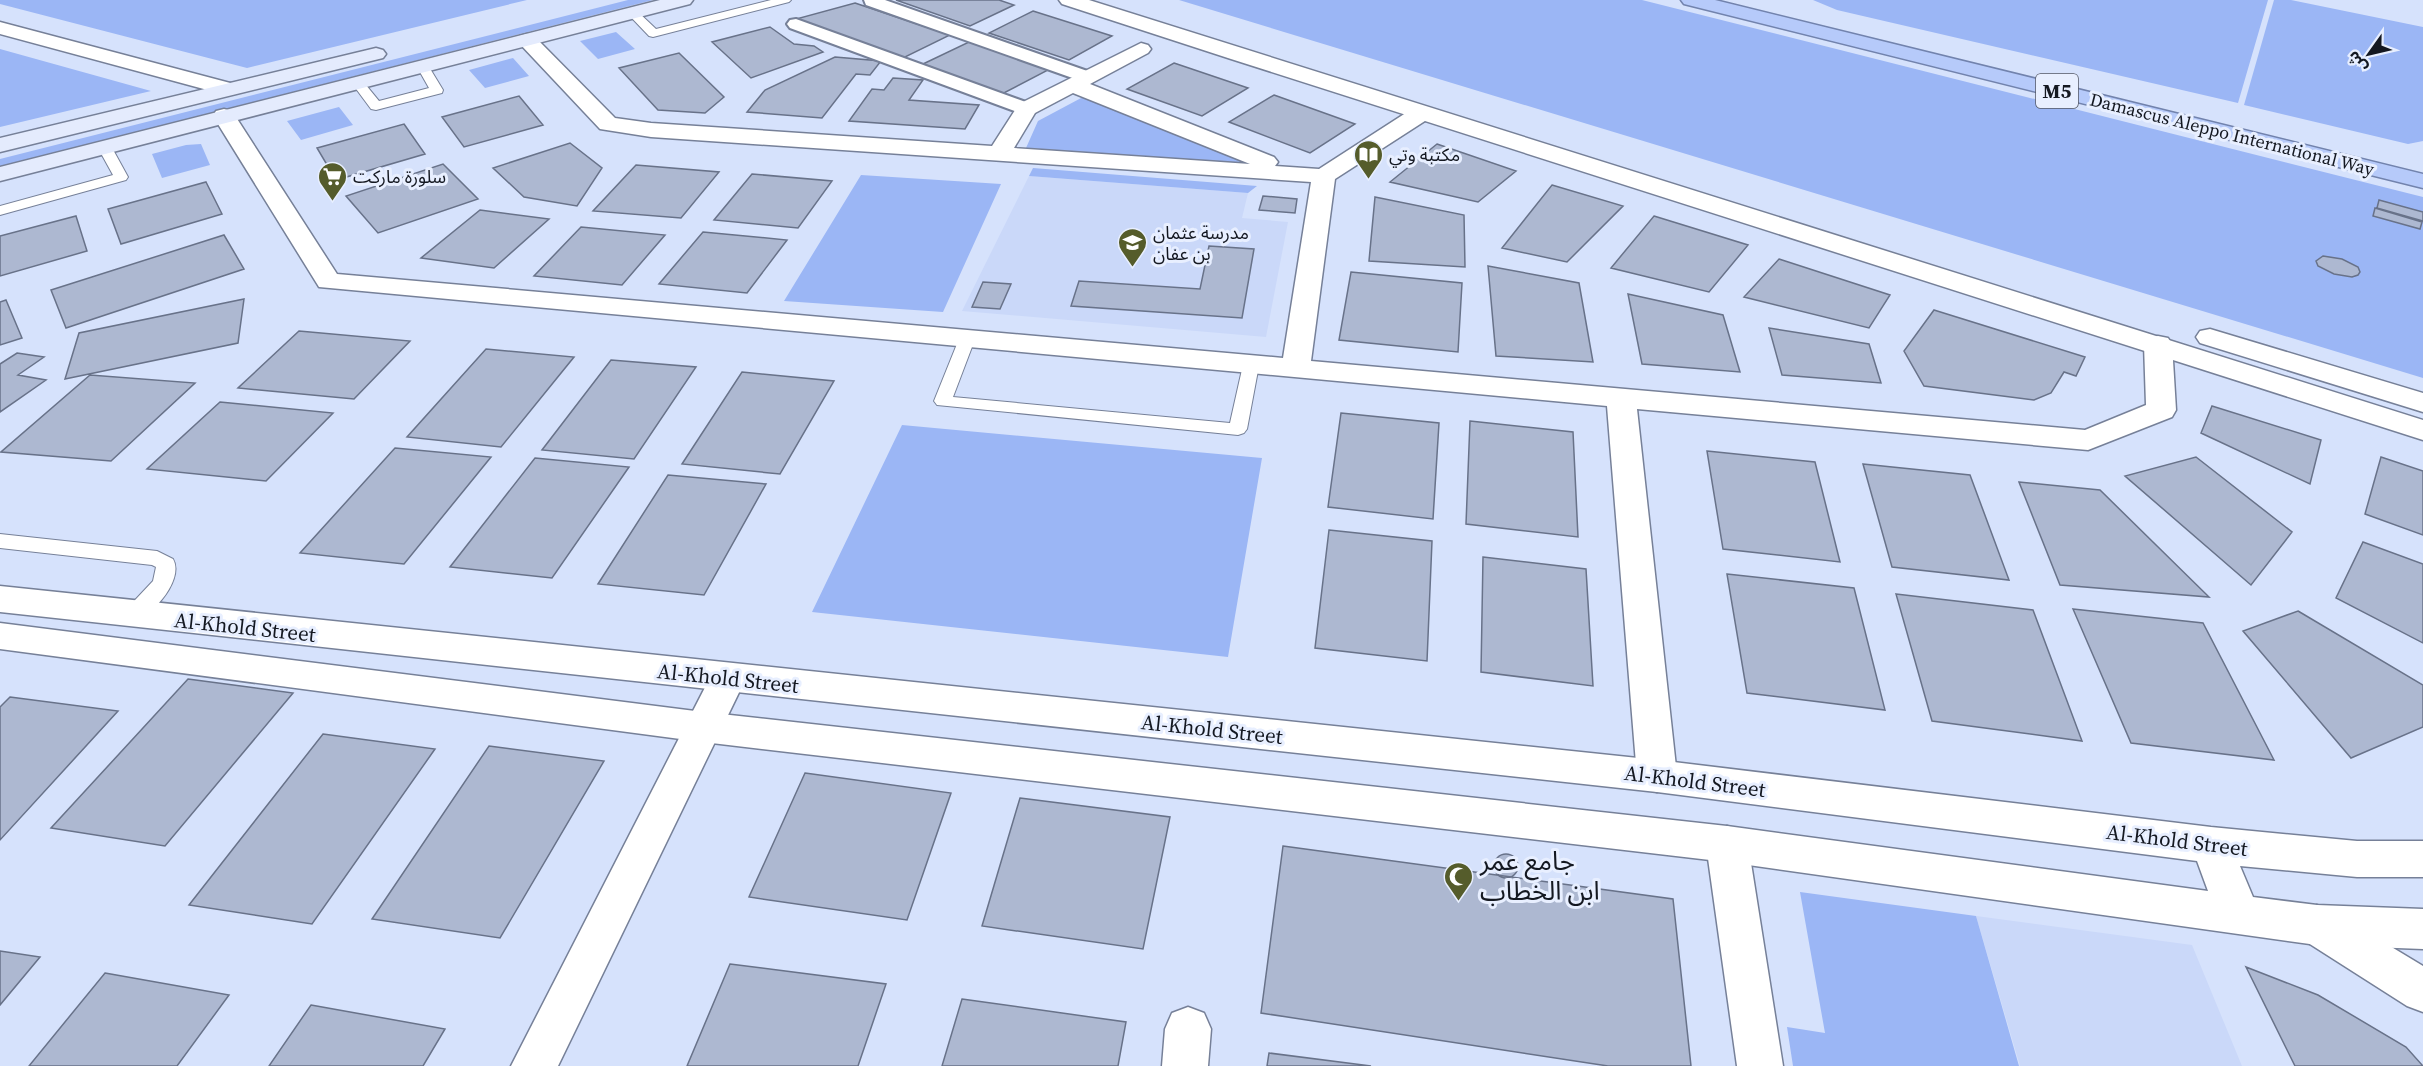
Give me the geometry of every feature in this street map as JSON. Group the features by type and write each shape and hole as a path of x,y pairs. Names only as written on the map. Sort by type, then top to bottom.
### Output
{"highway":[{"name":"Damascus Aleppo International Way","path":"1691,0 2423,181"},
{"name":"M5","path":"1763,0 2423,160"}],"main road":[{"path":"574,28 554,12 602,0"},
{"path":"0,146 225,103 357,82 683,0"},
{"path":"0,174 104,146 225,103 399,49"}],"street":[{"path":"1069,0 1420,114 2176,334 2423,403"},
{"path":"1129,0 2176,334 2423,430"},
{"path":"872,1 1080,81 1295,174"},
{"path":"796,24 1027,109"},
{"path":"0,28 225,103 328,281 2088,440 2161,410 2176,334"},
{"path":"527,40 608,124 651,130 1324,176 1420,114"},
{"path":"999,154 1027,109 1141,49"},
{"path":"1296,369 1324,176"},
{"path":"1621,398 1657,776"},
{"name":"Al-Khold Street","path":"0,599 131,615 1657,776 2211,845 2357,859 2423,859"},
{"path":"0,636 704,727 1727,844 2317,925 2423,929"},
{"path":"534,1066 728,678"},
{"path":"1727,844 1760,1066"},
{"path":"2211,845 2238,913"},
{"path":"2317,925 2423,991"}],"lane":[{"path":"633,13 653,33 785,0"},
{"path":"357,82 376,106 437,90 422,65"},
{"path":"0,211 121,177 104,146"},
{"path":"967,339 943,401 1238,429 1251,365"},
{"path":"0,541 157,558 166,564 168,573 162,585 131,615"}],"shaded area":[{"path":"0,0 527,0 247,68 0,4"},
{"path":"628,0 653,0 0,167 0,159"},
{"path":"1179,0 1642,0 2423,197 2423,378"},
{"path":"1813,0 2268,0 2238,103 1837,10"},
{"path":"2274,0 2291,0 2423,27 2423,141 2408,144 2244,105"},
{"path":"616,32 635,49 598,59 580,41"},
{"path":"0,49 151,91 0,127"},
{"path":"513,58 529,76 485,88 469,70"},
{"path":"1083,97 1265,165 1026,148 1038,121"},
{"path":"339,107 353,125 301,140 287,121"},
{"path":"201,144 210,165 162,178 152,154 186,145"},
{"path":"1033,168 1257,186 1248,193 1029,176"},
{"path":"861,175 1001,184 943,312 784,301"},
{"name":"مدرسة عثمان بن عفان","path":"1029,176 1248,193 1242,218 1288,222 1266,337 962,311"},
{"path":"902,425 1262,458 1228,657 812,612"},
{"path":"1800,892 1976,916 2019,1066 1793,1066 1787,1027 1825,1033"},
{"path":"1976,916 2192,945 2242,1066 2020,1066"}],"building":[{"path":"896,0 999,0 1014,5 970,26"},
{"path":"855,3 950,35 901,59 796,19"},
{"path":"1033,11 1112,36 1069,60 989,33"},
{"path":"770,27 794,44 814,46 823,52 751,78 712,42"},
{"path":"971,41 1050,69 1002,94 923,64"},
{"path":"679,53 724,97 705,113 658,110 619,68"},
{"path":"835,57 881,61 870,75 856,74 822,118 747,112 765,90"},
{"path":"1174,63 1248,88 1202,116 1127,89"},
{"path":"893,78 923,80 909,100 979,105 965,129 849,121 872,89 884,90"},
{"path":"1274,95 1355,124 1310,153 1229,122"},
{"path":"519,96 543,125 464,147 442,117"},
{"path":"404,124 425,154 336,180 317,148"},
{"path":"570,143 602,168 577,206 524,197 493,168"},
{"path":"1437,144 1516,171 1478,202 1390,182"},
{"path":"443,164 478,199 378,233 346,196"},
{"path":"636,165 719,172 681,218 593,211"},
{"path":"752,174 832,181 798,228 714,220"},
{"path":"206,182 222,214 121,244 108,209"},
{"path":"1552,185 1623,206 1567,262 1502,248"},
{"path":"1263,196 1297,199 1295,213 1259,210"},
{"path":"1375,197 1464,215 1465,267 1369,261"},
{"path":"2379,200 2423,212 2423,221 2377,208"},
{"path":"2375,208 2422,222 2420,229 2373,216"},
{"path":"480,210 549,219 494,268 421,258"},
{"path":"76,216 87,251 0,276 0,236"},
{"path":"1654,216 1748,245 1709,292 1611,268"},
{"path":"581,227 665,235 622,285 534,276"},
{"path":"703,232 787,240 747,293 659,284"},
{"path":"224,235 244,269 66,328 51,290"},
{"path":"1209,246 1254,249 1242,318 1071,306 1079,281 1200,289"},
{"path":"2323,256 2342,259 2358,267 2360,272 2352,277 2334,274 2318,266 2316,261"},
{"path":"1779,259 1890,295 1869,328 1744,297"},
{"path":"1488,266 1579,283 1593,362 1496,356"},
{"path":"1351,272 1462,283 1458,352 1339,340"},
{"path":"983,282 1011,284 1000,309 972,307"},
{"path":"1628,294 1723,315 1740,372 1642,364"},
{"path":"244,299 238,343 65,379 79,333"},
{"path":"6,300 22,338 0,345 0,302"},
{"path":"1934,310 2085,357 2076,376 2064,372 2051,393 2034,400 1924,386 1904,351"},
{"path":"1769,328 1869,344 1881,383 1782,375"},
{"path":"299,331 410,341 354,399 238,388"},
{"path":"486,349 574,357 501,447 407,437"},
{"path":"17,353 44,357 18,375 46,380 0,412 0,364"},
{"path":"611,360 696,367 634,459 542,450"},
{"path":"742,372 834,381 780,474 682,464"},
{"path":"90,375 195,383 111,461 1,452"},
{"path":"220,402 333,413 266,481 147,469"},
{"path":"2212,406 2321,440 2310,484 2201,433"},
{"path":"1341,413 1439,423 1433,519 1328,507"},
{"path":"1470,421 1573,432 1578,537 1466,524"},
{"path":"395,448 491,457 404,564 300,553"},
{"path":"1707,451 1815,462 1840,562 1723,549"},
{"path":"2196,457 2292,532 2251,585 2125,476"},
{"path":"2381,457 2423,471 2423,535 2365,514"},
{"path":"535,458 629,467 552,578 450,567"},
{"path":"1863,464 1970,475 2009,580 1892,567"},
{"path":"668,475 766,484 704,595 598,584"},
{"path":"2019,482 2100,490 2209,597 2060,585"},
{"path":"1329,530 1432,541 1427,661 1315,648"},
{"path":"2363,542 2423,564 2423,643 2336,598"},
{"path":"1483,557 1586,569 1593,686 1481,672"},
{"path":"1727,574 1854,588 1885,710 1747,693"},
{"path":"1896,594 2033,610 2082,741 1932,721"},
{"path":"2073,609 2203,623 2274,760 2131,743"},
{"path":"2298,611 2423,685 2423,727 2351,758 2243,631"},
{"path":"188,679 293,693 165,846 51,828"},
{"path":"10,697 118,711 0,840 0,707"},
{"path":"323,734 435,749 312,924 189,905"},
{"path":"489,746 604,761 500,938 372,919"},
{"path":"805,773 951,793 907,920 749,897"},
{"path":"1020,798 1170,817 1143,949 982,926"},
{"path":"1283,846 1673,899 1691,1066 1608,1066 1261,1013"},
{"path":"1506,854 1515,857 1518,866 1515,875 1506,878 1497,875 1494,866 1497,857"},
{"path":"0,951 40,957 0,1005"},
{"path":"730,964 886,984 858,1066 687,1066"},
{"path":"2246,967 2318,995 2406,1047 2423,1066 2295,1066"},
{"path":"105,973 229,995 177,1066 29,1066"},
{"path":"962,999 1126,1022 1118,1066 942,1066"},
{"path":"311,1005 445,1029 423,1066 269,1066"},
{"path":"1269,1053 1371,1066 1267,1066"}],"place":[{"name":"مكتبة وتي","path":"1368,180"},
{"name":"سلورة ماركت","path":"332,202"},
{"name":"مدرسة عثمان بن عفان","path":"1132,268"},
{"name":"جامع عمر ابن الخطاب","path":"1459,902"}]}
